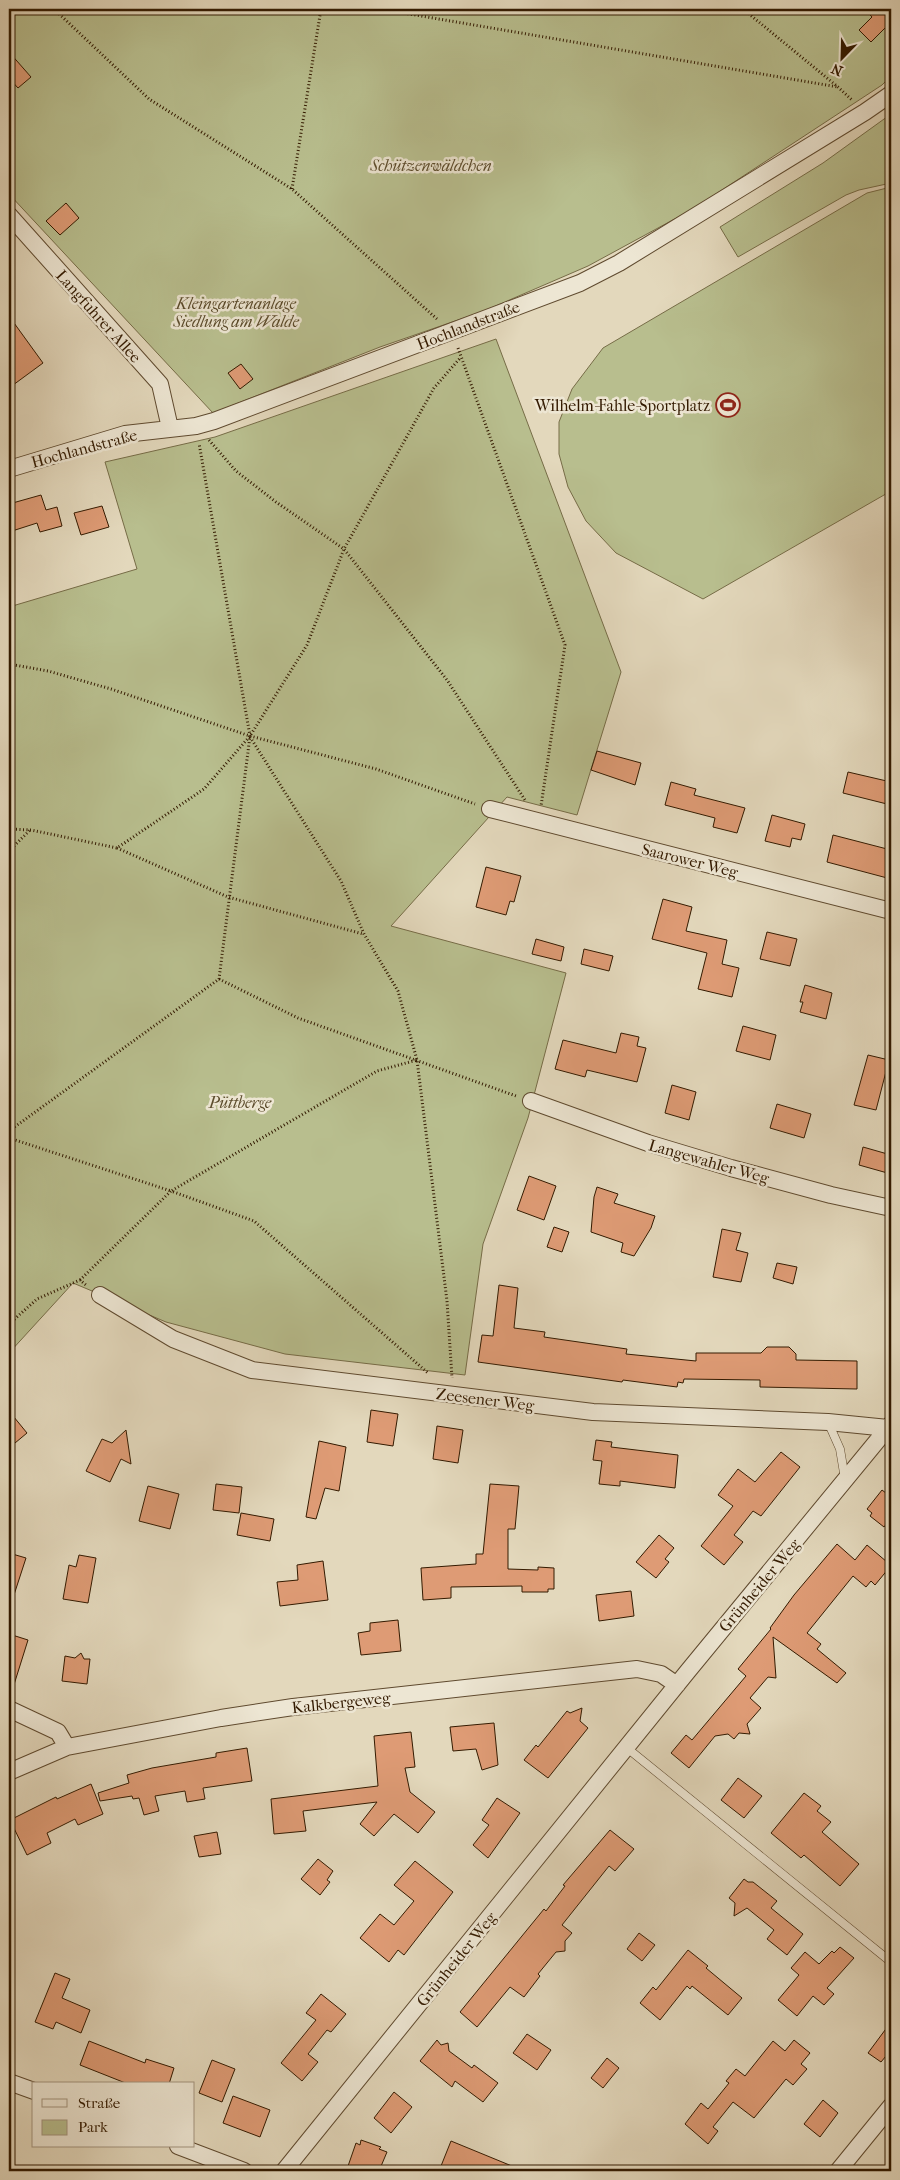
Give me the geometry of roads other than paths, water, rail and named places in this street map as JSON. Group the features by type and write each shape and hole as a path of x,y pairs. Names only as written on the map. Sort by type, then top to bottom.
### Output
{"street":[{"name":"Hochlandstraße","path":"9,469 125,434 196,426 580,283 619,263 865,112 891,94"},
{"name":"Langfuhrer Allee","path":"9,215 160,384 170,428"},
{"name":"Saarower Weg","path":"490,809 891,911"},
{"name":"Langewahler Weg","path":"531,1101 648,1143 731,1168 831,1196 891,1208"},
{"name":"Zeesener Weg","path":"100,1295 173,1339 252,1370 593,1412 890,1426"},
{"name":"Grünheider Weg","path":"284,2171 628,1748 677,1685 890,1426"},
{"name":"Kalkbergeweg","path":"9,1772 67,1747 221,1718 293,1707 637,1669 660,1674 677,1685"},
{"path":"9,1709 58,1732 67,1747"},
{"path":"9,2082 32,2091"},
{"path":"838,2171 891,2106"},
{"path":"183,2148 244,2171"}],"lane":[{"path":"828,1422 840,1449 845,1480"},
{"path":"628,1748 891,1962"}],"place":[{"name":"Wilhelm-Fahle-Sportplatz","path":"728,405"}],"park label":[{"name":"Schützenwäldchen","path":"431,165"},
{"name":"Kleingartenanlage Siedlung am Walde","path":"236,312"},
{"name":"Püttberge","path":"240,1102"}]}
